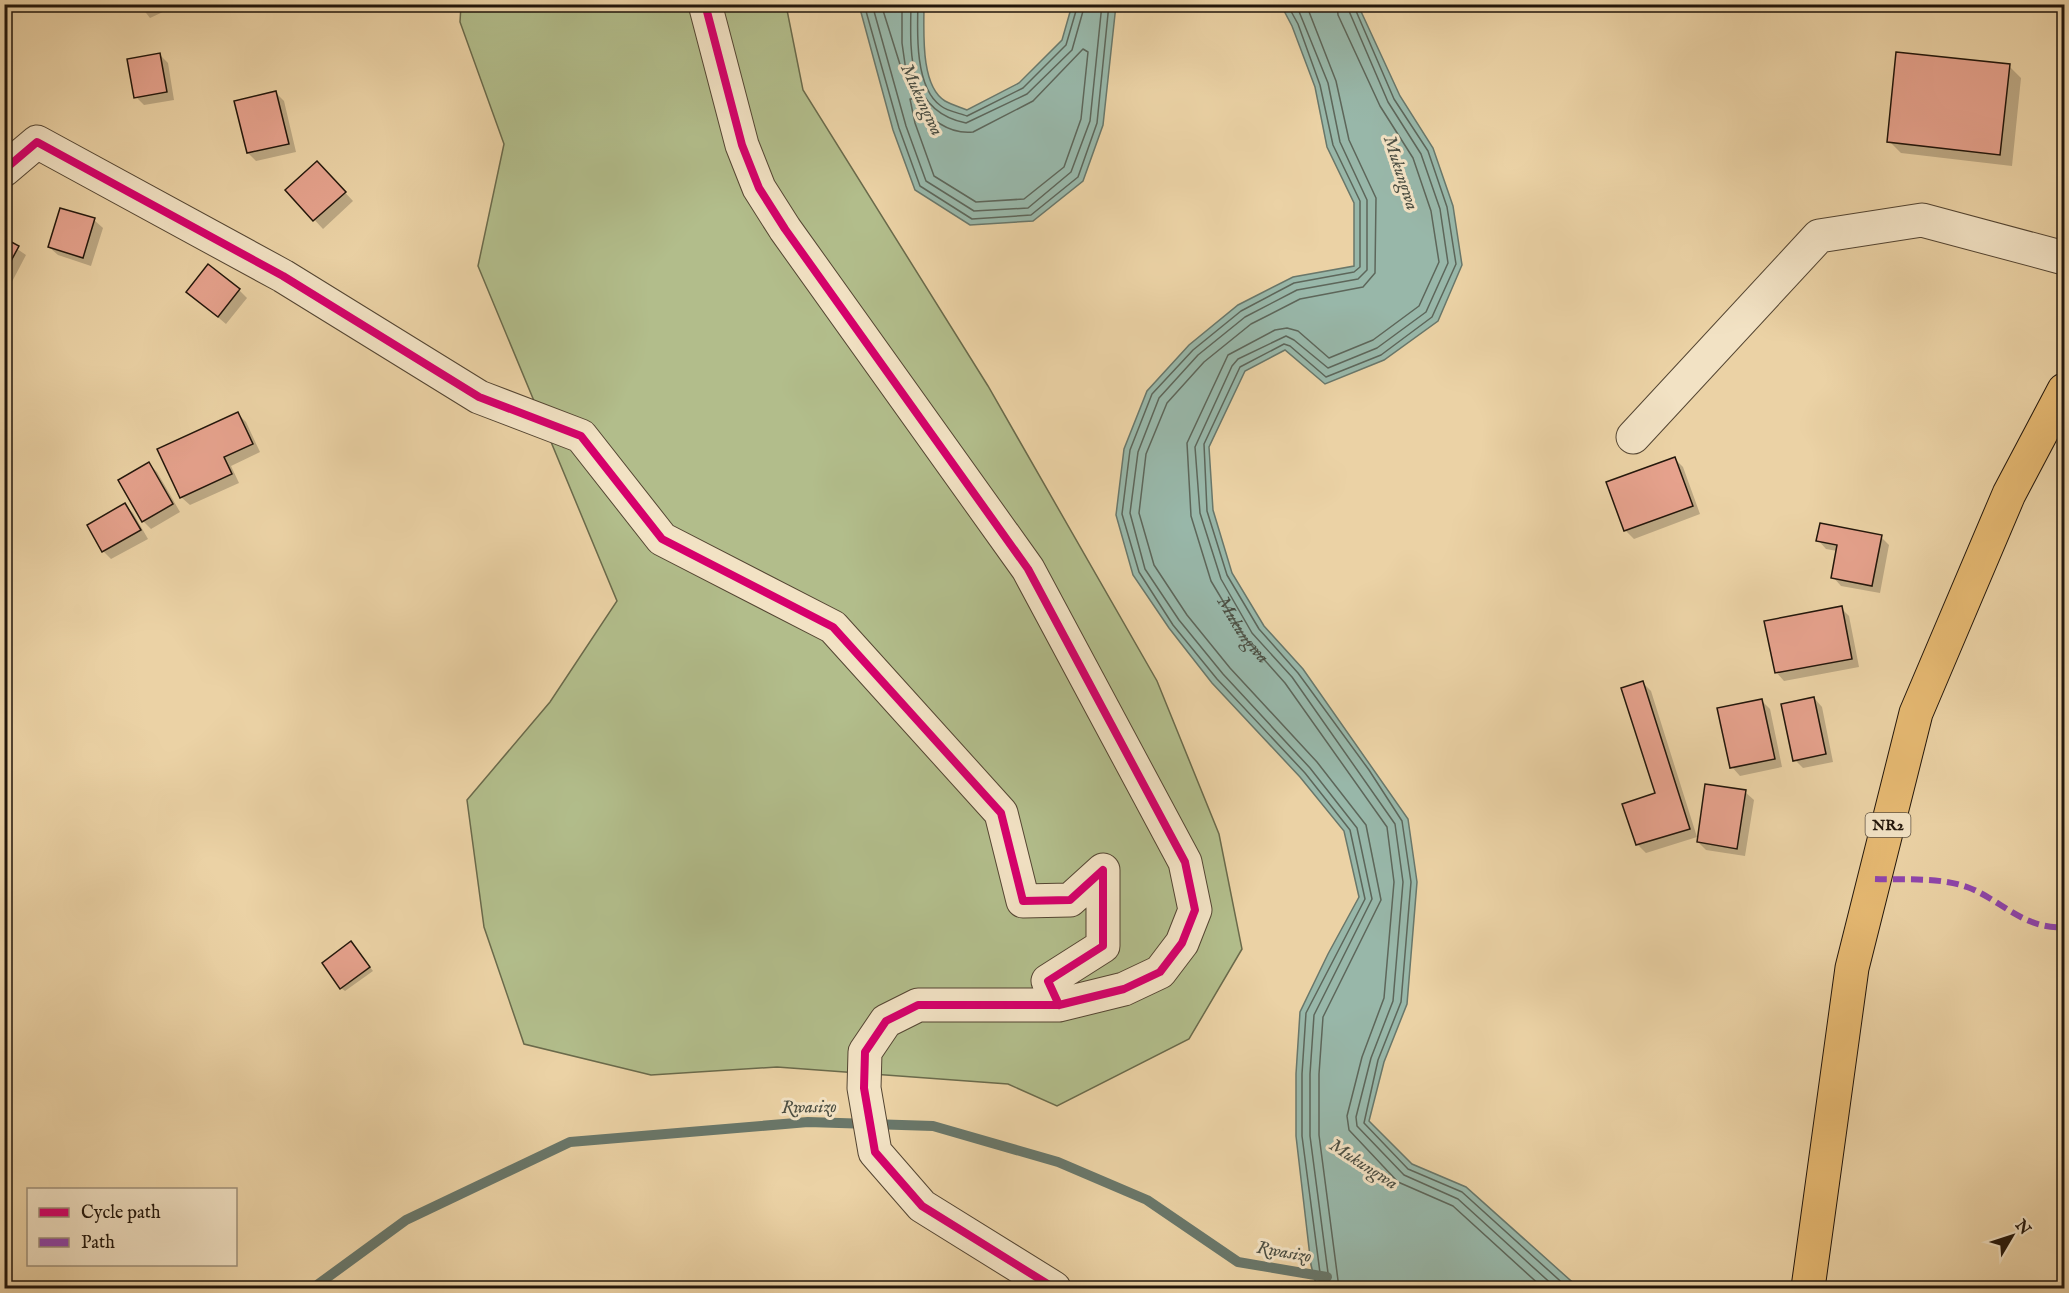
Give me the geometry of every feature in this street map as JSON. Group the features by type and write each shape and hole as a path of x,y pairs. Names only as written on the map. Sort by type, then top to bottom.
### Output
{"highway":[{"name":"NR2","path":"1808,1288 1852,968 1916,713 2009,494 2064,390"}],"street":[{"path":"705,4 741,145 759,188 785,229 1028,569 1185,862 1195,910 1182,943 1161,972 1124,989 1059,1005 918,1005 886,1021 865,1052 864,1088 875,1152 922,1206 1054,1288"},
{"path":"4,170 37,142 283,276 479,397 581,436 662,539 833,627 1001,813 1023,901 1070,900 1103,870 1103,946 1048,981 1059,1005"},
{"path":"1633,437 1819,236 1922,220 2064,258"}],"green space":[{"path":"461,5 786,5 803,90 988,386 1157,681 1219,834 1242,949 1189,1039 1057,1106 1008,1084 777,1067 651,1075 524,1044 484,927 467,800 550,702 617,601 478,266 504,144 460,22"}],"water":[{"name":"Mukungwa","path":"859,5 924,5 925,57 931,83 937,94 945,101 967,110 1019,83 1062,40 1072,5 1116,5 1103,125 1083,181 1033,221 970,225 915,190 893,130"},
{"name":"Mukungwa","path":"1281,5 1358,5 1400,96 1433,148 1453,206 1462,265 1438,321 1384,360 1325,384 1285,350 1245,371 1209,447 1213,510 1232,573 1264,626 1303,669 1408,819 1417,882 1407,1004 1384,1062 1369,1121 1412,1164 1466,1187 1579,1288 1317,1288 1311,1265 1296,1136 1296,1074 1300,1012 1359,897 1344,831 1300,777 1212,683 1169,628 1133,575 1116,515 1124,449 1147,391 1189,345 1238,305 1293,277 1354,266 1354,203 1327,147 1315,87 1292,26"}],"building":[{"path":"138,4 155,4 141,11"},
{"path":"1896,52 2010,64 2000,155 1887,142"},
{"path":"160,53 167,92 134,98 127,59"},
{"path":"276,91 289,144 247,153 234,101"},
{"path":"317,161 346,192 313,221 285,190"},
{"path":"60,208 95,218 83,258 48,247"},
{"path":"4,238 19,246 4,274"},
{"path":"208,264 240,289 218,317 186,292"},
{"path":"238,412 253,444 224,457 232,474 180,498 157,449"},
{"path":"1675,457 1693,506 1624,531 1606,482"},
{"path":"149,462 173,504 142,522 118,480"},
{"path":"125,503 141,530 102,552 87,525"},
{"path":"1820,523 1882,535 1872,586 1831,578 1837,545 1816,541"},
{"path":"1842,606 1852,659 1775,673 1764,621"},
{"path":"1643,681 1690,829 1636,845 1622,804 1655,793 1621,688"},
{"path":"1814,697 1826,754 1793,761 1781,704"},
{"path":"1762,699 1775,759 1730,768 1717,708"},
{"path":"1705,784 1746,790 1737,849 1697,842"},
{"path":"351,941 370,967 340,989 322,963"}],"waterway":[{"name":"Rwasizo","path":"313,1288 406,1220 570,1142 808,1122 933,1126 1058,1162 1147,1200 1238,1262 1327,1277"}],"marked path":[{"path":"1875,879 1921,880 1956,884 1979,892 2024,919 2050,927 2064,927"}],"cycle path":[{"path":"705,4 742,145 759,188 785,229 1028,569 1185,862 1195,910 1182,943 1160,972 1124,989 1059,1005 918,1005 886,1021 865,1052 864,1088 875,1152 922,1206 1054,1288"},
{"path":"4,170 37,142 283,276 479,397 581,436 662,539 833,627 1001,813 1023,901 1070,900 1103,870 1103,946 1048,981 1059,1005"}]}
